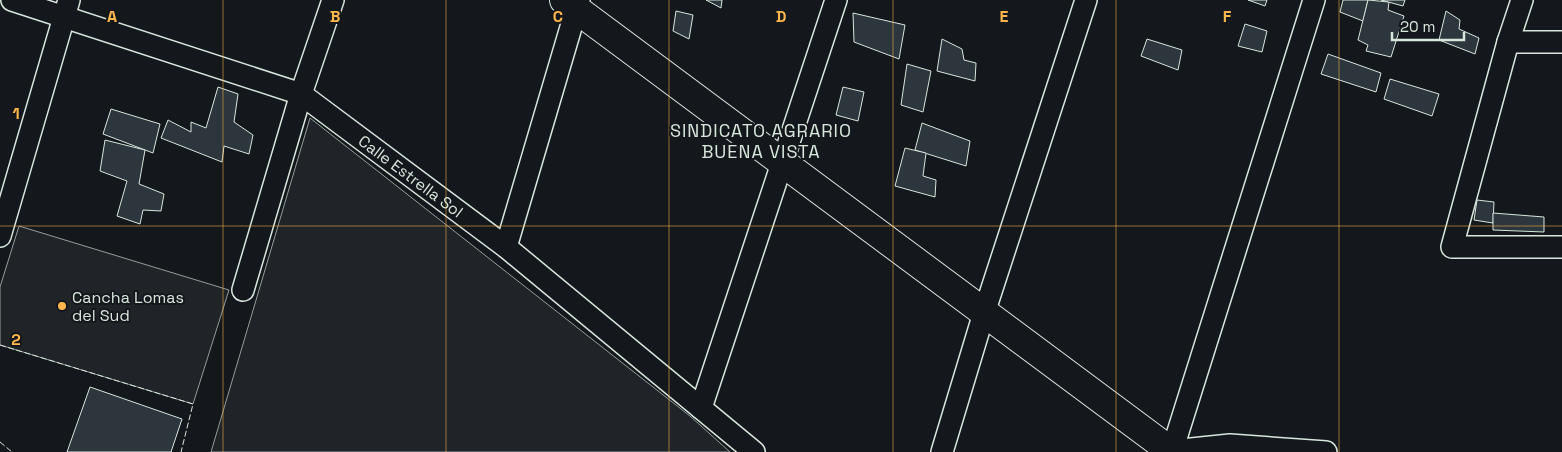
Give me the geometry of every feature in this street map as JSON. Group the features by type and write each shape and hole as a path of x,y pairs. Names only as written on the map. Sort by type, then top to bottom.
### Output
{"street":[{"name":"Calle Estrella Sol","path":"12,0 66,8 301,94 506,247 754,452"},
{"path":"243,290 301,94 333,0"},
{"path":"701,408 836,0"},
{"path":"942,452 984,312 1086,0"},
{"path":"1172,452 1314,0"},
{"path":"1522,0 1508,42 1452,247 1562,247"},
{"path":"506,247 574,3 783,162 1172,452 1230,444 1326,452"},
{"path":"0,236 66,8"},
{"path":"1508,42 1562,42"}],"shaded area":[{"path":"310,118 690,416 730,452 211,452"},
{"path":"19,226 229,290 193,404 0,345 0,287"}],"building":[{"path":"706,0 722,0 721,8"},
{"path":"1248,0 1267,0 1265,6"},
{"path":"1343,0 1368,0 1363,21 1340,12"},
{"path":"1368,0 1389,2 1388,10 1404,16 1391,57 1366,51 1368,45 1358,40"},
{"path":"1381,0 1405,0 1403,6"},
{"path":"676,11 693,15 689,39 673,31"},
{"path":"1446,11 1460,20 1459,29 1479,38 1475,54 1439,40"},
{"path":"853,13 905,25 899,59 854,42"},
{"path":"1245,24 1267,31 1262,52 1238,46"},
{"path":"942,39 962,49 964,60 976,63 975,81 937,71"},
{"path":"1147,39 1182,50 1178,70 1141,56"},
{"path":"1328,54 1381,73 1376,92 1321,74"},
{"path":"907,64 931,71 923,112 901,105"},
{"path":"1390,79 1439,94 1432,116 1384,99"},
{"path":"218,87 238,94 234,122 253,135 249,154 224,146 222,162 161,138 168,120 191,132 191,122 206,128"},
{"path":"843,87 864,92 858,121 836,115"},
{"path":"111,109 160,124 153,153 103,134"},
{"path":"922,123 970,141 966,166 915,150"},
{"path":"105,140 145,150 139,184 164,194 161,211 143,210 140,224 117,216 127,181 100,171"},
{"path":"905,148 926,153 923,176 936,180 935,197 895,186"},
{"path":"1477,200 1494,202 1493,223 1474,220"},
{"path":"1493,213 1544,217 1544,232 1493,230"},
{"path":"90,387 182,419 171,452 67,452"}],"fence":[{"path":"0,345 193,404 181,452"},
{"path":"0,442 12,452"}],"place":[{"name":"Cancha Lomas del Sud","path":"62,306"}],"district":[{"name":"SINDICATO AGRARIO BUENA VISTA","path":"761,141"}]}
